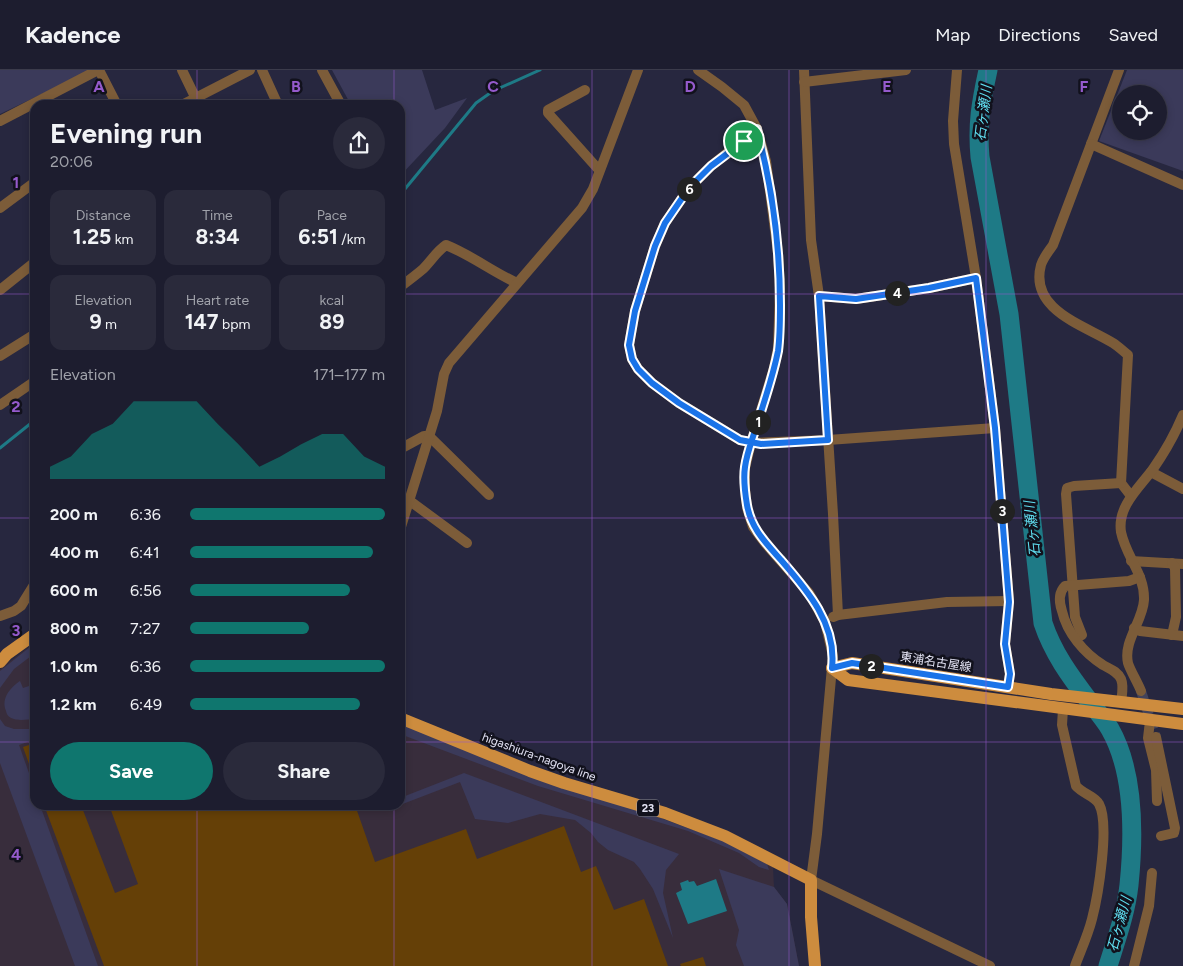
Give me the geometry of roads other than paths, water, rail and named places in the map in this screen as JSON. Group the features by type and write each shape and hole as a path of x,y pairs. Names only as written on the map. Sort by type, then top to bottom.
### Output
{"main road":[{"path":"0,662 30,638"},
{"name":"東浦名古屋線","path":"832,668 852,663 1051,694 1183,709"},
{"path":"832,668 848,680 1183,724"},
{"name":"higashiura-nagoya line","path":"405,720 530,771 665,813 725,836 811,880"},
{"path":"811,880 811,917 815,966"}],"street":[{"path":"40,100 98,70 114,100"},
{"path":"182,70 196,100"},
{"path":"200,100 250,70"},
{"path":"262,70 276,100"},
{"path":"322,70 338,100"},
{"path":"405,516 437,411 448,363 582,208 593,189 638,70"},
{"path":"698,70 722,86 744,105 757,129 766,161 776,237 780,288 780,322 774,368 745,468 745,489 747,508 753,527 809,593 825,622 833,656 811,880 990,966"},
{"path":"804,70 811,240 819,296 838,615"},
{"path":"804,82 906,70"},
{"path":"957,70 953,121 954,144 976,278 995,428 1009,602 1005,644 1010,674 1008,687"},
{"path":"1119,70 1052,245 1041,263 1039,281 1045,298 1063,316 1113,343 1128,355 1121,483 1131,496"},
{"path":"585,90 548,110 548,113 600,170"},
{"path":"0,121 30,105"},
{"path":"757,129 711,166 694,183 665,223 655,246 635,311 629,345 632,359 638,369 652,383 679,403 740,440 751,443 828,440 995,428"},
{"path":"1090,144 1183,185"},
{"path":"0,208 30,186"},
{"path":"405,284 422,270 440,249 446,245 458,249 499,275 517,283"},
{"path":"0,290 30,266"},
{"path":"819,296 856,299 929,288 976,278"},
{"path":"0,356 30,337"},
{"path":"0,405 30,384"},
{"path":"1141,690 1128,663 1134,628 1144,603 1143,584 1131,561 1121,530 1122,516 1131,496 1151,472 1173,437 1183,415"},
{"path":"405,446 424,436 429,436 489,495"},
{"path":"1151,472 1183,488"},
{"path":"1082,635 1075,617 1067,488 1081,485 1121,483"},
{"path":"410,501 467,542"},
{"path":"1131,561 1183,564"},
{"path":"1172,563 1175,568 1176,617 1172,636"},
{"path":"1117,701 1123,686 1117,674 1089,654 1067,627 1063,617 1060,597 1063,587 1129,581 1140,577"},
{"path":"0,616 14,611 21,606 30,591"},
{"path":"825,622 838,615 947,602 1009,602"},
{"path":"1134,628 1140,631 1183,636"},
{"path":"1066,709 1062,725 1076,786 1082,793 1099,803 1104,817 1098,884 1093,910 1075,966"},
{"path":"1150,721 1148,738 1156,770 1157,801"},
{"path":"1156,736 1178,835 1161,836"},
{"path":"1134,966 1149,906 1152,873"}],"waterway":[{"path":"405,189 476,103 493,91 540,70"},
{"name":"石ヶ瀬川","path":"988,70 980,113 980,157 1009,314 1043,623 1063,664 1110,729 1124,765 1131,805 1132,846 1128,895 1108,966"},
{"path":"0,448 30,424"}],"tunnel":[{"path":"1141,691 1156,737"}]}
